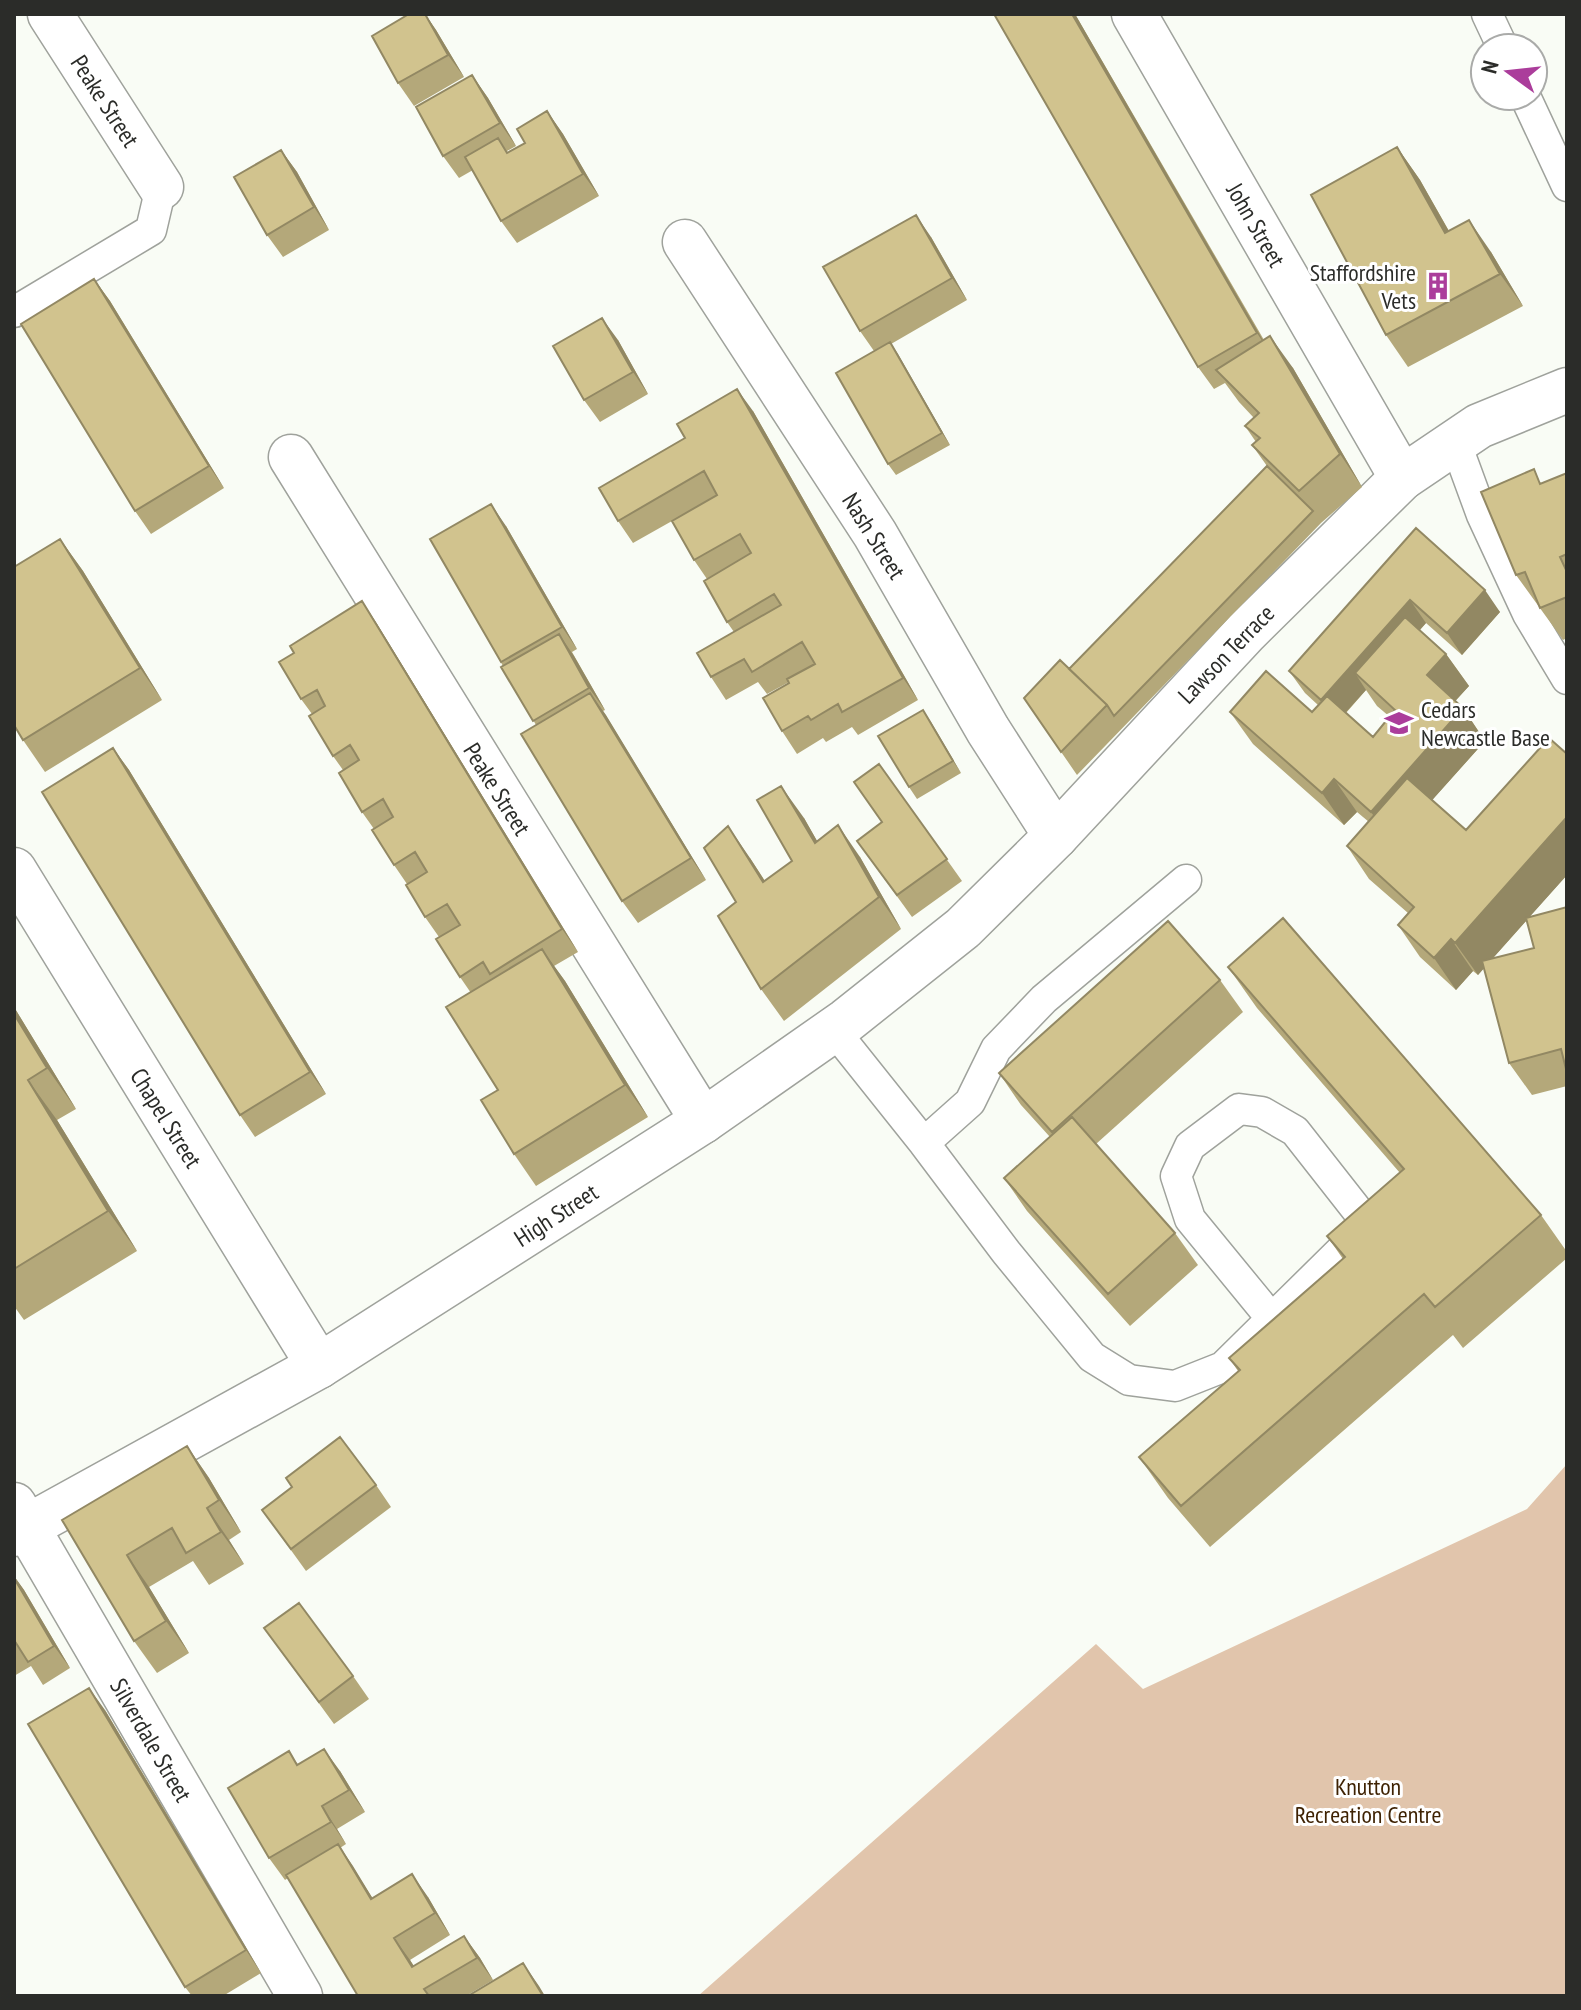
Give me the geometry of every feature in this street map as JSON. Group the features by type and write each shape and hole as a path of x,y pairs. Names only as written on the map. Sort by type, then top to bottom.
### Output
{"street":[{"name":"Peake Street","path":"50,14 161,187"},
{"name":"John Street","path":"1134,14 1402,478"},
{"name":"Nash Street","path":"685,242 875,534 988,730 1056,836"},
{"path":"1402,478 1479,426 1567,390"},
{"name":"Peake Street","path":"291,457 703,1121"},
{"name":"Lawson Terrace","path":"1056,836 1246,632 1402,478"},
{"name":"High Street","path":"18,1522 319,1366 703,1121 846,1021 963,928 1056,836"},
{"name":"Chapel Street","path":"14,870 319,1366"},
{"name":"Silverdale Street","path":"18,1522 300,1996"}],"lane":[{"path":"1532,112 1567,186"},
{"path":"14,312 151,230 161,187"},
{"path":"1456,444 1482,515 1528,614 1567,679"},
{"path":"924,1143 970,1102 996,1049 1044,999 1186,880"},
{"path":"833,1029 1006,1252 1092,1357 1129,1380 1175,1386 1223,1367 1272,1319 1368,1224 1295,1131 1262,1112 1239,1109 1190,1146 1176,1176 1190,1219 1272,1319"}],"green space":[{"name":"Knutton Recreation Centre","path":"1567,1464 1567,1996 698,1996 1096,1644 1143,1689 1527,1509"}],"building":[{"path":"409,14 425,14 448,55 398,83 372,36"},
{"path":"994,14 1072,14 1257,333 1198,367"},
{"path":"472,75 500,123 443,156 416,107"},
{"path":"547,111 583,174 501,221 465,157 498,138 507,153 525,143 517,129"},
{"name":"Staffordshire Vets","path":"1397,147 1445,233 1469,220 1500,274 1386,335 1311,195"},
{"path":"281,150 314,207 267,235 234,177"},
{"path":"916,215 952,278 860,331 823,267"},
{"path":"94,279 209,466 135,511 21,324"},
{"path":"602,318 633,372 584,400 553,346"},
{"path":"1270,336 1340,454 1299,491 1252,445 1260,438 1245,426 1259,413 1216,370"},
{"path":"890,342 942,433 888,464 836,373"},
{"path":"737,389 903,678 842,712 838,704 811,720 808,716 782,731 763,698 789,683 787,679 815,664 802,642 752,672 744,659 711,677 697,653 781,605 774,594 727,622 704,581 751,553 740,534 694,560 672,521 717,495 704,471 618,521 599,488 685,438 677,424"},
{"path":"1267,466 1313,511 1114,716 1107,705 1069,669"},
{"path":"1534,469 1540,484 1567,473 1567,554 1560,557 1567,572 1567,597 1540,608 1525,572 1516,575 1481,492"},
{"path":"491,504 562,627 501,662 430,539"},
{"path":"1416,528 1485,590 1447,633 1410,600 1321,700 1289,671"},
{"path":"60,539 140,668 23,740 14,725 14,567"},
{"path":"362,601 562,929 490,974 483,962 460,977 436,939 460,925 447,904 425,917 406,885 427,872 415,852 394,865 372,830 393,817 383,799 362,812 339,773 359,760 350,745 333,756 309,716 325,706 317,690 301,699 279,662 294,653 290,646"},
{"path":"1405,617 1446,654 1427,675 1463,708 1371,812 1334,779 1322,793 1230,712 1266,671 1312,712 1327,696 1373,737 1395,710 1355,673"},
{"path":"559,634 589,688 533,721 501,667"},
{"path":"1060,660 1107,705 1061,752 1024,698"},
{"path":"590,693 691,858 622,901 521,734"},
{"path":"923,710 953,761 909,787 878,736"},
{"path":"1549,738 1567,754 1567,817 1455,943 1451,939 1434,958 1398,925 1414,907 1347,846 1407,778 1466,830"},
{"path":"113,748 310,1072 240,1115 42,792"},
{"path":"879,764 947,859 897,895 857,841 882,822 854,782"},
{"path":"781,786 815,843 838,825 879,897 761,989 718,916 736,902 704,848 728,826 763,882 792,861 757,800"},
{"path":"1567,907 1567,1073 1561,1049 1509,1063 1482,961 1534,948 1526,918"},
{"path":"1283,918 1541,1215 1435,1307 1424,1294 1181,1506 1139,1457 1240,1370 1229,1358 1345,1257 1327,1236 1404,1169 1228,967"},
{"path":"1168,921 1220,980 1052,1132 999,1073"},
{"path":"542,949 625,1085 514,1154 481,1100 498,1090 446,1007"},
{"path":"14,1014 47,1068 28,1080 108,1211 14,1269"},
{"path":"1072,1117 1175,1233 1108,1294 1004,1178"},
{"path":"340,1437 376,1485 291,1549 262,1510 292,1487 286,1478"},
{"path":"187,1446 219,1500 207,1508 221,1532 186,1553 172,1528 127,1555 166,1621 134,1641 62,1520"},
{"path":"14,1578 54,1646 28,1662 16,1643 14,1645"},
{"path":"299,1603 353,1676 319,1702 264,1628"},
{"path":"89,1688 246,1950 185,1987 28,1724"},
{"path":"324,1749 349,1790 322,1806 331,1822 269,1858 228,1788 289,1751 297,1765"},
{"path":"338,1844 371,1899 412,1874 435,1913 394,1938 412,1967 464,1936 477,1958 424,1989 429,1996 358,1996 286,1875"},
{"path":"523,1963 543,1996 468,1996"}],"place":[{"name":"Staffordshire Vets","path":"1438,286"},
{"name":"Cedars Newcastle Base","path":"1399,723"}]}
